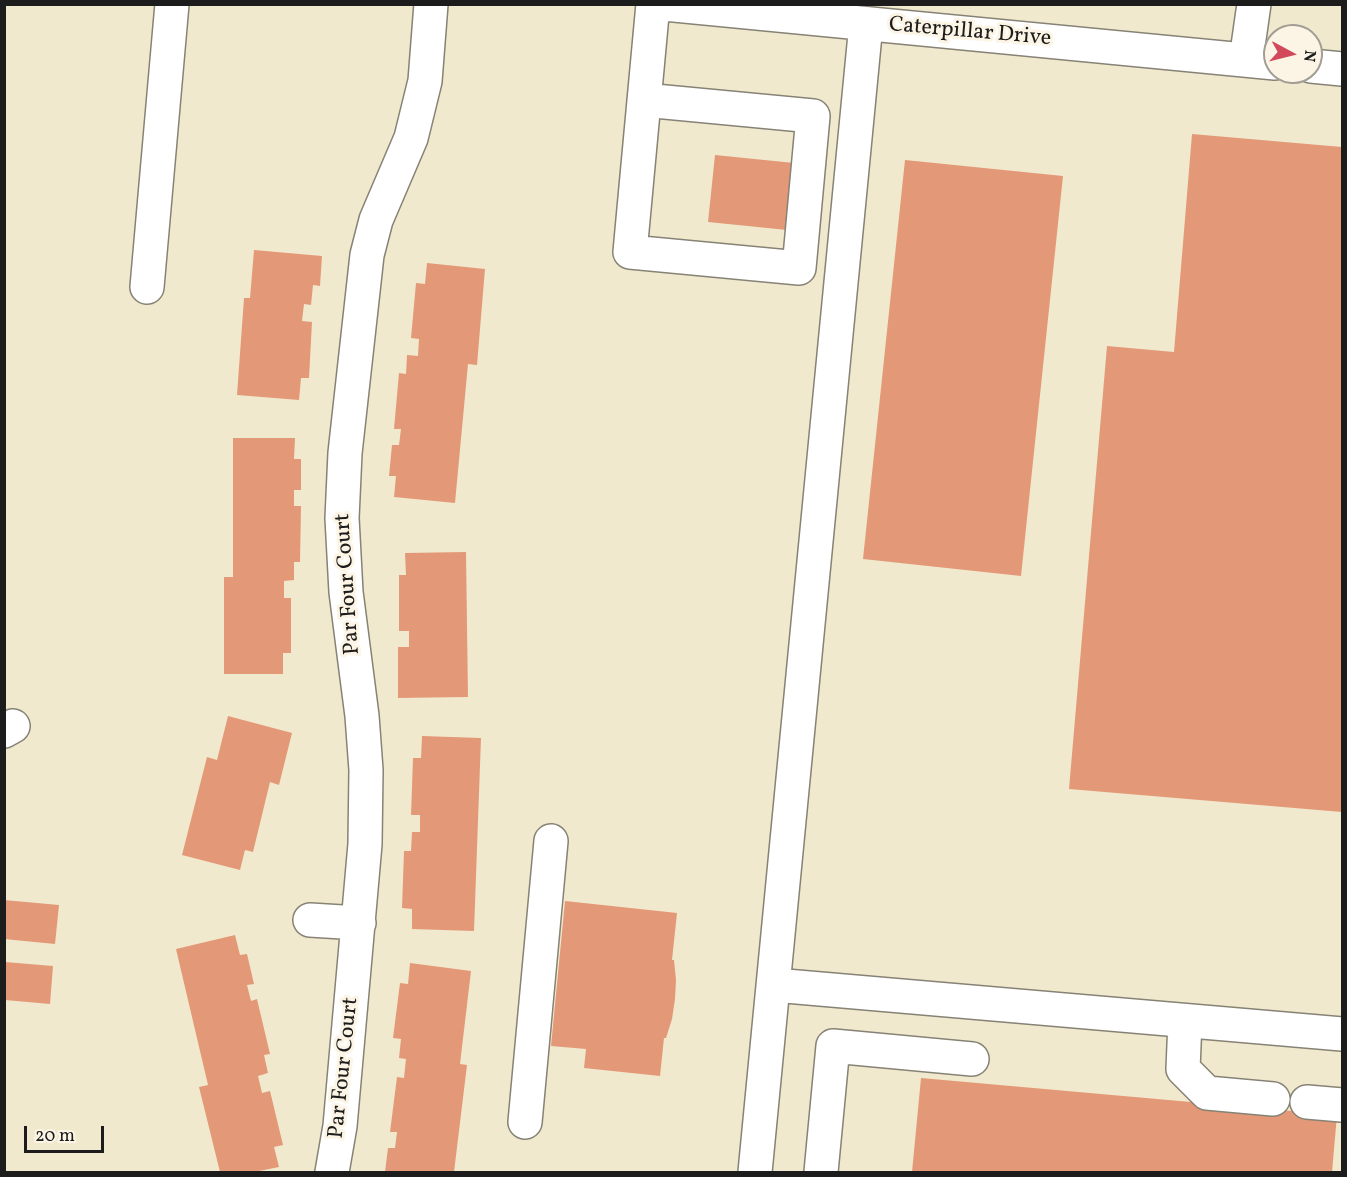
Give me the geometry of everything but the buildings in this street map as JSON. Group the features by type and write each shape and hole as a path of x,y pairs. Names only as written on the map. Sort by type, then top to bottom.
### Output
{"street":[{"path":"147,287 172,4"},
{"name":"Par Four Court","path":"332,1173 340,1126 365,844 366,770 362,716 346,592 342,518 345,453 366,255 376,220 411,138 425,81 431,4"},
{"path":"644,100 813,116 799,268 630,252 644,100 653,4"},
{"name":"Caterpillar Drive","path":"664,4 830,12 866,24 1261,61"},
{"path":"1254,4 1261,61"},
{"path":"755,1173 866,24"},
{"path":"1323,67 1342,69"},
{"path":"525,1122 551,840"},
{"path":"310,920 359,923"},
{"path":"774,986 1342,1034"},
{"path":"1185,1021 1183,1069 1207,1093 1273,1099"},
{"path":"821,1173 833,1046 972,1059"},
{"path":"1307,1102 1342,1105"}]}
